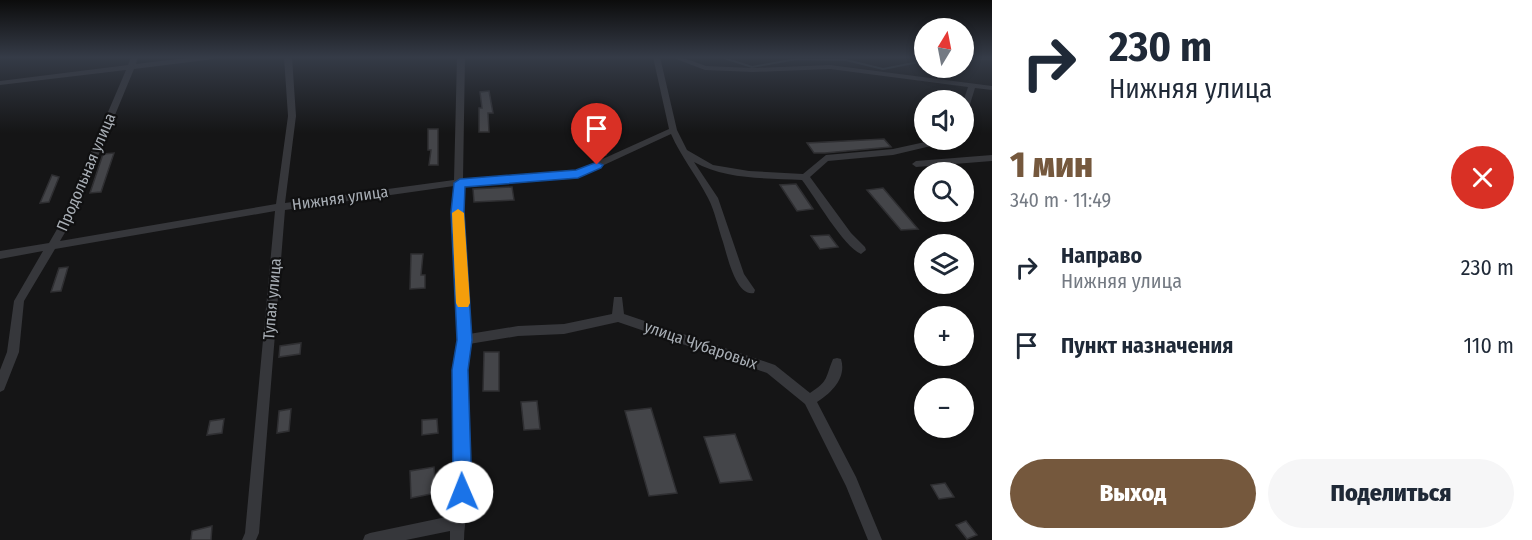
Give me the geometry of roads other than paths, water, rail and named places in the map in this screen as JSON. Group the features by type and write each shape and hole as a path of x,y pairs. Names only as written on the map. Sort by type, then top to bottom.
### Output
{"street":[{"name":"Продольная улица","path":"0,386 13,352 19,301 65,224 123,82"},
{"name":"Тупая улица","path":"249,540 252,533 280,207 292,116 290,82"},
{"path":"457,540 457,522 462,492 460,370 464,340 458,212 461,82"},
{"path":"662,82 674,130 683,152 713,198 733,263 739,276 750,290"},
{"path":"944,82 992,88"},
{"path":"971,90 972,86"},
{"name":"Нижняя улица","path":"0,255 280,207 437,184 578,174 674,130"},
{"path":"683,152 711,168 749,174 805,177 826,158 892,152 914,147"},
{"path":"941,162 992,158"},
{"path":"805,177 847,236 861,250"},
{"path":"464,340 518,331 564,329 618,317 618,300"},
{"name":"улица Чубаровых","path":"618,317 771,369 809,400 851,482 875,540"},
{"path":"809,400 829,387 836,377 837,363"},
{"path":"370,540 457,522"}]}
